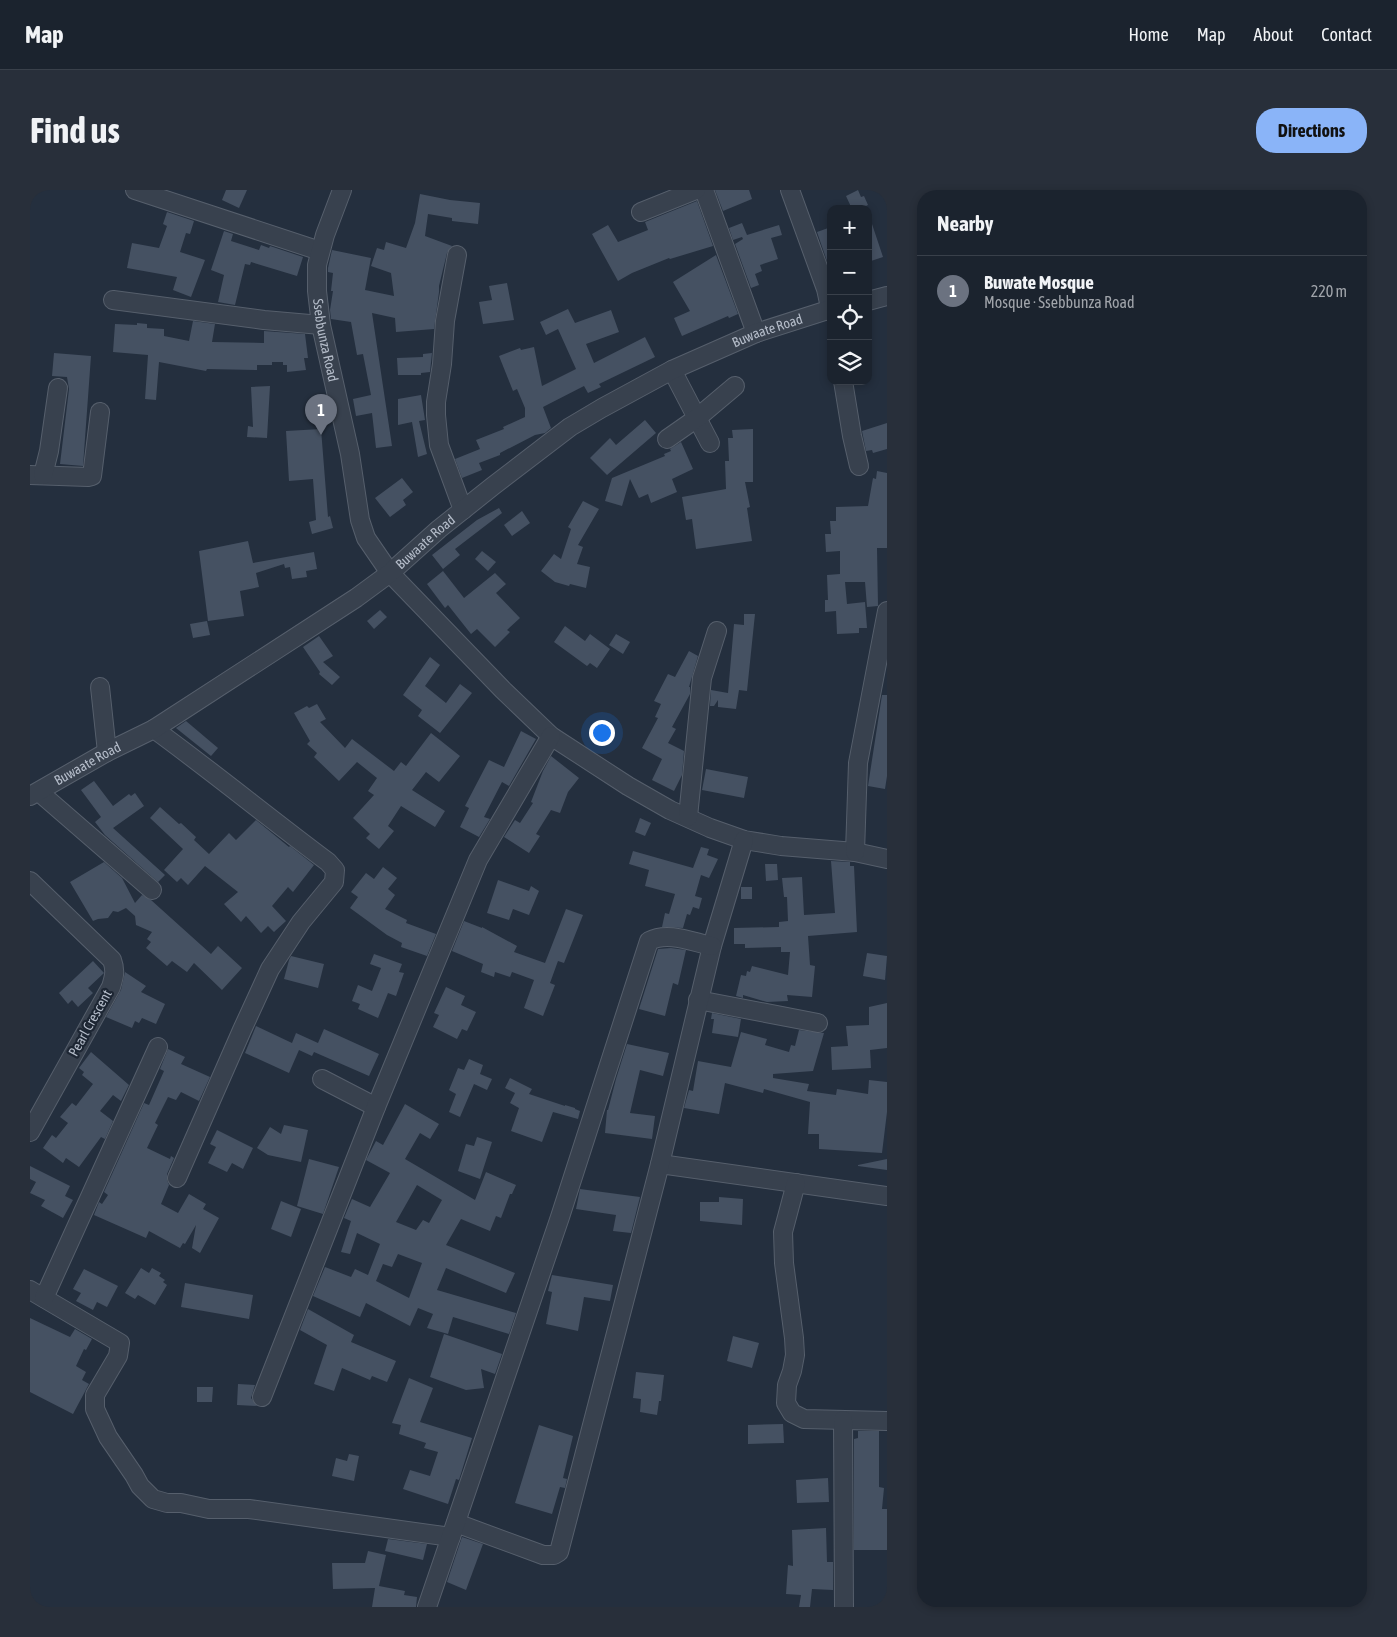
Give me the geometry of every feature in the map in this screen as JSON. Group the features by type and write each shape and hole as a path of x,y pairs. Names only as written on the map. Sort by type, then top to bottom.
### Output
{"street":[{"path":"134,190 320,251"},
{"name":"Ssebbunza Road","path":"342,190 320,251 317,265 316,291 321,325 343,421 360,520 366,538 390,573 503,690 552,736 628,786 670,810 710,828 744,840 781,846 855,852 887,858"},
{"path":"641,212 696,190"},
{"path":"704,190 756,332"},
{"path":"790,190 827,295"},
{"path":"457,255 445,321 442,364 436,402 436,432 463,510"},
{"path":"872,300 887,296"},
{"path":"113,300 264,320 321,325"},
{"name":"Buwaate Road","path":"34,794 108,752 154,729 356,598 390,573 463,510 570,427 672,370 756,332 827,311"},
{"path":"672,370 710,443"},
{"path":"844,385 859,466"},
{"path":"668,439 697,418 735,386"},
{"path":"58,388 48,451 37,475 92,476 100,412"},
{"path":"855,852 858,763 881,675 887,611"},
{"path":"688,817 702,678 717,631"},
{"path":"100,687 108,752"},
{"path":"154,729 328,862 335,870 334,882 301,922 270,969 177,1178"},
{"path":"262,1397 376,1107 478,860 552,736"},
{"path":"34,794 152,890"},
{"path":"158,1048 37,1294 120,1343 118,1356 95,1395 95,1409 108,1438 123,1461 130,1468 140,1486 153,1499 167,1502 209,1509 249,1509 453,1530 543,1555 554,1556 558,1552 660,1164 712,946 744,840"},
{"name":"Pearl Crescent","path":"30,881 112,960 115,968 115,975 110,987 30,1132"},
{"path":"427,1607 560,1217 649,941 662,936 712,946"},
{"path":"698,1000 818,1023"},
{"path":"322,1079 376,1107"},
{"path":"660,1164 887,1196"},
{"path":"796,1183 783,1232 784,1263 795,1355 787,1385 786,1403 792,1413 804,1420 887,1421"},
{"path":"843,1420 844,1607"}],"building":[{"path":"226,190 247,190 239,208 222,200"},
{"path":"715,190 749,190 752,199 723,211"},
{"path":"858,190 861,197 864,196 868,205 850,205 846,196"},
{"path":"420,194 480,203 478,224 452,221 452,218 428,214 425,236 452,246 447,253 439,286 434,329 396,332 395,318 372,313 392,446 376,448 372,413 356,416 353,399 371,395 363,354 357,355 351,322 331,319 333,273 328,272 328,268 332,250 371,258 365,290 394,296 391,273 371,266 377,248 384,250 386,242 406,248 415,223"},
{"path":"697,201 713,246 669,258 632,273 618,281 592,234 608,225 618,242 648,230 645,222"},
{"path":"167,212 194,221 190,234 186,233 180,252 205,260 191,297 173,290 177,277 127,268 132,243 159,248 167,226 163,224"},
{"path":"742,223 747,235 779,225 782,235 771,238 778,259 760,265 762,271 755,274 759,285 751,288 735,244 743,239 742,237 733,240 729,228"},
{"path":"872,224 883,257 872,261"},
{"path":"827,228 827,261 817,232"},
{"path":"224,231 233,234 231,241 259,250 261,245 269,248 270,246 303,257 297,276 251,262 250,265 245,264 235,305 218,302 224,275 211,270"},
{"path":"716,255 738,314 729,318 728,316 682,336 674,318 690,311 673,282"},
{"path":"507,283 514,320 483,324 479,302 492,300 489,286"},
{"path":"568,309 575,323 611,310 619,332 586,344 594,363 645,337 655,357 599,384 601,387 588,393 584,386 543,407 551,428 545,433 535,435 500,453 500,455 479,463 482,470 462,478 455,459 480,449 476,440 504,429 503,427 525,417 525,408 517,389 513,391 499,356 520,348 521,350 534,347 542,386 576,369 558,329 546,335 540,322"},
{"path":"193,321 215,324 212,342 264,343 264,331 305,334 308,358 304,358 306,370 287,372 287,365 283,365 283,362 272,362 272,365 257,365 257,370 207,369 206,371 159,362 156,400 145,399 148,355 113,352 115,324 147,324 147,328 164,329 164,336 189,341"},
{"path":"54,353 91,356 83,466 60,464 69,389 67,377 52,376"},
{"path":"432,353 430,372 421,373 421,375 398,375 397,358 423,357 423,354"},
{"path":"270,386 267,438 247,437 248,426 253,427 251,387"},
{"path":"421,395 425,420 419,421 427,454 418,457 412,422 398,425 398,399"},
{"path":"645,420 656,433 607,475 590,458 610,438 616,445"},
{"path":"887,423 887,449 873,453 872,450 866,451 862,431"},
{"path":"321,429 328,517 330,516 333,528 312,534 309,522 316,520 313,479 289,481 286,431"},
{"path":"753,429 753,482 745,482 750,507 747,508 752,541 696,549 692,519 686,520 682,497 726,489 725,461 729,461 728,438 733,438 732,430"},
{"path":"681,442 693,469 672,479 677,492 651,503 648,494 639,498 630,479 622,506 605,501 612,478 665,456 664,454 671,451 670,449"},
{"path":"877,471 887,473 887,548 877,548 878,606 867,607 865,582 845,582 847,604 865,602 867,628 859,628 859,633 837,634 836,611 825,612 825,600 828,600 827,575 840,574 840,551 826,552 825,534 831,534 830,521 836,521 836,507 868,506 873,478 876,479"},
{"path":"402,478 413,492 403,500 406,505 390,517 375,498"},
{"path":"583,501 599,509 578,545 583,547 577,564 590,567 586,588 555,582 541,571 554,554 561,559 571,529 568,527"},
{"path":"499,508 502,513 455,549 460,555 443,569 432,555 477,520"},
{"path":"522,511 530,523 512,536 504,525"},
{"path":"248,541 253,563 314,552 317,569 306,571 307,577 292,579 290,567 285,568 284,564 256,573 259,587 240,591 244,616 208,621 199,551"},
{"path":"482,551 496,562 488,571 475,559"},
{"path":"443,571 464,598 495,573 506,584 496,593 520,618 507,630 510,632 495,647 477,629 471,634 448,605 445,608 427,584"},
{"path":"380,610 387,617 374,629 367,621"},
{"path":"744,614 755,614 747,691 739,690 736,709 718,707 718,700 714,706 710,706 711,690 728,693 734,624 744,625"},
{"path":"207,621 210,635 193,638 190,624"},
{"path":"565,626 585,641 590,634 610,649 597,668 590,663 587,666 554,642"},
{"path":"616,634 630,642 623,654 609,645"},
{"path":"319,636 333,656 323,662 340,677 332,685 319,674 320,672 303,647"},
{"path":"689,651 698,656 689,687 690,694 672,727 676,729 668,743 684,751 682,775 674,791 652,780 662,759 642,748 658,718 655,717 661,704 654,701 668,674 675,677"},
{"path":"430,657 440,665 425,686 446,703 460,684 472,693 440,733 418,716 422,710 403,695"},
{"path":"882,695 887,695 887,776 885,789 868,786"},
{"path":"317,704 326,719 320,722 345,748 352,739 394,771 401,762 406,766 431,733 460,756 439,782 426,772 412,790 445,811 435,827 401,806 388,826 394,831 379,849 366,838 370,834 353,818 374,795 368,791 377,778 357,762 339,781 314,757 317,753 307,744 310,741 294,713 307,706 309,708"},
{"path":"186,721 218,748 211,756 176,728"},
{"path":"521,731 536,739 509,786 502,782 484,817 490,819 479,837 460,827 469,808 465,806 489,760 504,767"},
{"path":"551,756 579,778 568,792 560,813 551,810 536,834 540,836 529,853 504,837 515,820 520,823 533,803 531,802"},
{"path":"706,769 748,777 744,798 702,790"},
{"path":"94,781 113,806 129,794 131,796 135,793 144,806 113,828 165,875 158,882 105,835 95,822 101,817 81,790"},
{"path":"160,807 196,837 194,840 209,854 229,833 236,840 256,820 314,865 293,892 288,887 272,906 286,921 274,932 268,926 261,933 246,916 241,922 224,904 238,892 205,866 188,885 181,878 177,882 164,870 183,849 150,818"},
{"path":"640,818 651,823 645,836 635,832"},
{"path":"701,847 709,849 707,855 718,859 709,878 701,875 695,896 702,898 699,909 693,907 690,915 687,914 683,928 662,927 665,913 669,914 675,894 645,886 649,870 629,864 633,851 693,868"},
{"path":"831,861 850,862 850,866 854,866 857,932 808,936 810,965 815,966 812,997 787,995 788,1001 767,1002 743,995 743,998 736,996 741,975 746,976 747,971 750,972 752,966 788,975 790,952 781,952 781,947 745,948 745,944 734,944 734,928 779,927 779,922 788,921 787,897 784,897 782,878 802,877 804,915 835,913"},
{"path":"104,862 122,878 135,903 142,895 151,900 211,954 218,946 242,968 222,990 194,963 187,972 172,961 167,966 146,948 151,942 147,939 152,932 136,925 135,916 126,908 118,912 113,911 108,918 93,921 70,882"},
{"path":"765,864 777,864 778,880 766,881"},
{"path":"383,867 397,878 388,889 395,895 385,909 407,920 406,923 436,934 427,956 401,947 402,943 387,935 350,908 358,897 351,892 366,873 374,879"},
{"path":"498,880 529,891 531,886 539,891 529,915 513,909 509,920 487,913"},
{"path":"741,887 752,887 752,899 741,899"},
{"path":"566,909 583,915 564,963 558,961 550,983 555,985 543,1016 524,1008 534,980 512,972 510,977 495,972 494,977 481,972 483,964 452,951 464,921 482,927 517,946 514,952 545,963"},
{"path":"658,949 686,950 678,985 673,983 665,1016 639,1009"},
{"path":"867,953 887,956 885,980 863,976"},
{"path":"374,954 402,964 399,972 404,973 396,996 388,993 378,1018 358,1009 360,1004 352,1001 358,985 372,991 381,968 370,964"},
{"path":"291,956 324,964 318,988 284,979"},
{"path":"93,961 104,973 88,988 93,993 78,1007 72,1000 68,1004 59,993"},
{"path":"125,972 146,986 141,992 165,1004 156,1024 142,1018 139,1023 135,1021 132,1028 106,1017 121,990"},
{"path":"446,987 465,996 461,1005 476,1012 467,1031 462,1029 457,1039 433,1027 439,1015 434,1013"},
{"path":"887,1003 887,1048 870,1050 871,1068 832,1070 831,1047 848,1046 846,1026 869,1025 869,1007"},
{"path":"712,1013 741,1019 738,1037 712,1033 714,1019 711,1019"},
{"path":"256,1026 292,1043 296,1033 318,1043 324,1029 379,1054 369,1076 314,1052 312,1056 299,1050 289,1073 245,1053"},
{"path":"799,1030 824,1033 813,1071 773,1074 773,1078 809,1084 807,1091 836,1095 837,1089 868,1094 869,1080 887,1082 887,1112 882,1153 819,1149 819,1134 808,1134 810,1102 764,1089 763,1093 725,1083 719,1114 684,1108 689,1090 693,1091 698,1061 731,1067 741,1032 767,1039 765,1045 789,1052 791,1045 795,1046"},
{"path":"627,1044 669,1053 663,1076 640,1070 630,1113 655,1116 652,1139 605,1133 607,1110"},
{"path":"168,1049 185,1057 181,1064 210,1077 199,1101 181,1092 176,1100 168,1097 155,1123 158,1125 147,1148 170,1159 171,1156 174,1158 167,1174 169,1185 161,1204 178,1213 189,1194 206,1204 203,1209 219,1218 200,1253 192,1248 196,1225 185,1244 183,1243 180,1248 149,1231 146,1238 94,1215 99,1202 102,1204 108,1195 104,1192 144,1103 149,1105 164,1071 160,1069"},
{"path":"91,1052 129,1085 121,1101 113,1095 100,1111 113,1121 105,1139 101,1137 79,1167 66,1158 63,1163 43,1148 52,1135 56,1138 68,1123 60,1117 72,1103 76,1106 93,1084 82,1075 84,1072 79,1068"},
{"path":"469,1059 483,1065 480,1074 492,1079 487,1090 474,1084 460,1117 449,1112 456,1094 449,1090 458,1068 464,1070"},
{"path":"510,1078 532,1089 529,1094 580,1111 578,1119 553,1112 542,1142 511,1131 519,1108 510,1103 515,1093 505,1088"},
{"path":"405,1104 439,1124 430,1139 420,1133 405,1159 475,1200 486,1172 516,1185 512,1194 510,1194 501,1218 496,1216 490,1231 461,1219 446,1245 515,1273 506,1293 446,1268 437,1290 516,1313 509,1334 453,1317 448,1334 427,1328 433,1314 418,1308 410,1326 366,1303 360,1317 313,1296 325,1267 351,1277 355,1269 368,1275 380,1244 357,1233 350,1254 341,1252 351,1221 344,1218 352,1199 370,1207 390,1173 366,1160 376,1141 383,1145","holes":["417,1185 442,1200 429,1223 423,1220 416,1230 396,1222","398,1254 422,1263 409,1298 376,1281 383,1264 392,1267"]},
{"path":"284,1125 308,1130 301,1162 268,1155 257,1148 270,1127 281,1134"},
{"path":"217,1130 253,1148 243,1169 232,1163 227,1172 208,1163 216,1147 210,1144"},
{"path":"477,1137 492,1142 480,1179 458,1171 466,1144 474,1146"},
{"path":"309,1159 339,1167 323,1214 297,1206"},
{"path":"887,1159 887,1170 858,1166 858,1165"},
{"path":"30,1166 70,1186 65,1196 73,1200 63,1218 41,1206 45,1200 30,1193 36,1182 30,1179"},
{"path":"580,1189 640,1197 631,1233 613,1231 616,1215 576,1209"},
{"path":"719,1197 743,1199 742,1225 700,1221 700,1202 719,1202"},
{"path":"281,1201 301,1209 291,1237 271,1229"},
{"path":"141,1268 149,1273 152,1268 161,1273 159,1276 165,1280 163,1282 167,1285 155,1305 138,1295 135,1299 125,1293"},
{"path":"84,1269 118,1286 107,1307 97,1302 93,1310 76,1301 81,1293 73,1289"},
{"path":"552,1275 613,1285 610,1301 584,1297 578,1331 546,1324 552,1292 548,1291"},
{"path":"185,1283 253,1295 249,1319 181,1307"},
{"path":"308,1309 354,1335 351,1342 396,1361 387,1382 372,1376 370,1380 342,1368 334,1391 314,1384 327,1345 300,1330"},
{"path":"30,1318 70,1337 75,1329 92,1339 86,1350 84,1349 76,1366 86,1372 82,1380 89,1384 73,1414 30,1392"},
{"path":"444,1334 502,1354 495,1374 481,1369 484,1388 466,1390 430,1377"},
{"path":"733,1336 759,1343 752,1368 727,1361"},
{"path":"636,1372 664,1375 661,1401 659,1401 657,1415 640,1412 641,1399 633,1398"},
{"path":"409,1378 433,1388 420,1422 472,1438 459,1480 456,1479 448,1504 403,1489 410,1470 430,1476 438,1452 424,1448 426,1443 399,1434 401,1425 392,1423"},
{"path":"238,1384 255,1385 251,1398 257,1406 237,1405"},
{"path":"197,1387 213,1387 212,1402 197,1402"},
{"path":"783,1424 784,1443 748,1444 748,1425"},
{"path":"539,1425 573,1436 563,1478 567,1479 565,1488 560,1487 552,1514 515,1503"},
{"path":"858,1431 879,1431 879,1487 884,1488 882,1509 887,1509 887,1550 854,1550 854,1439 858,1438"},
{"path":"349,1454 359,1456 354,1481 332,1476 336,1458 347,1461"},
{"path":"828,1478 829,1502 797,1503 796,1480"},
{"path":"826,1528 827,1562 833,1562 833,1590 812,1589 810,1607 799,1607 801,1595 786,1594 788,1565 793,1566 792,1530"},
{"path":"462,1537 483,1544 466,1590 447,1582"},
{"path":"388,1539 427,1544 423,1560 385,1551"},
{"path":"368,1551 386,1555 379,1586 405,1591 404,1595 417,1597 416,1607 372,1607 375,1588 333,1589 332,1563 365,1563"}],"place":[{"name":"Buwate Mosque","path":"321,435"}]}
